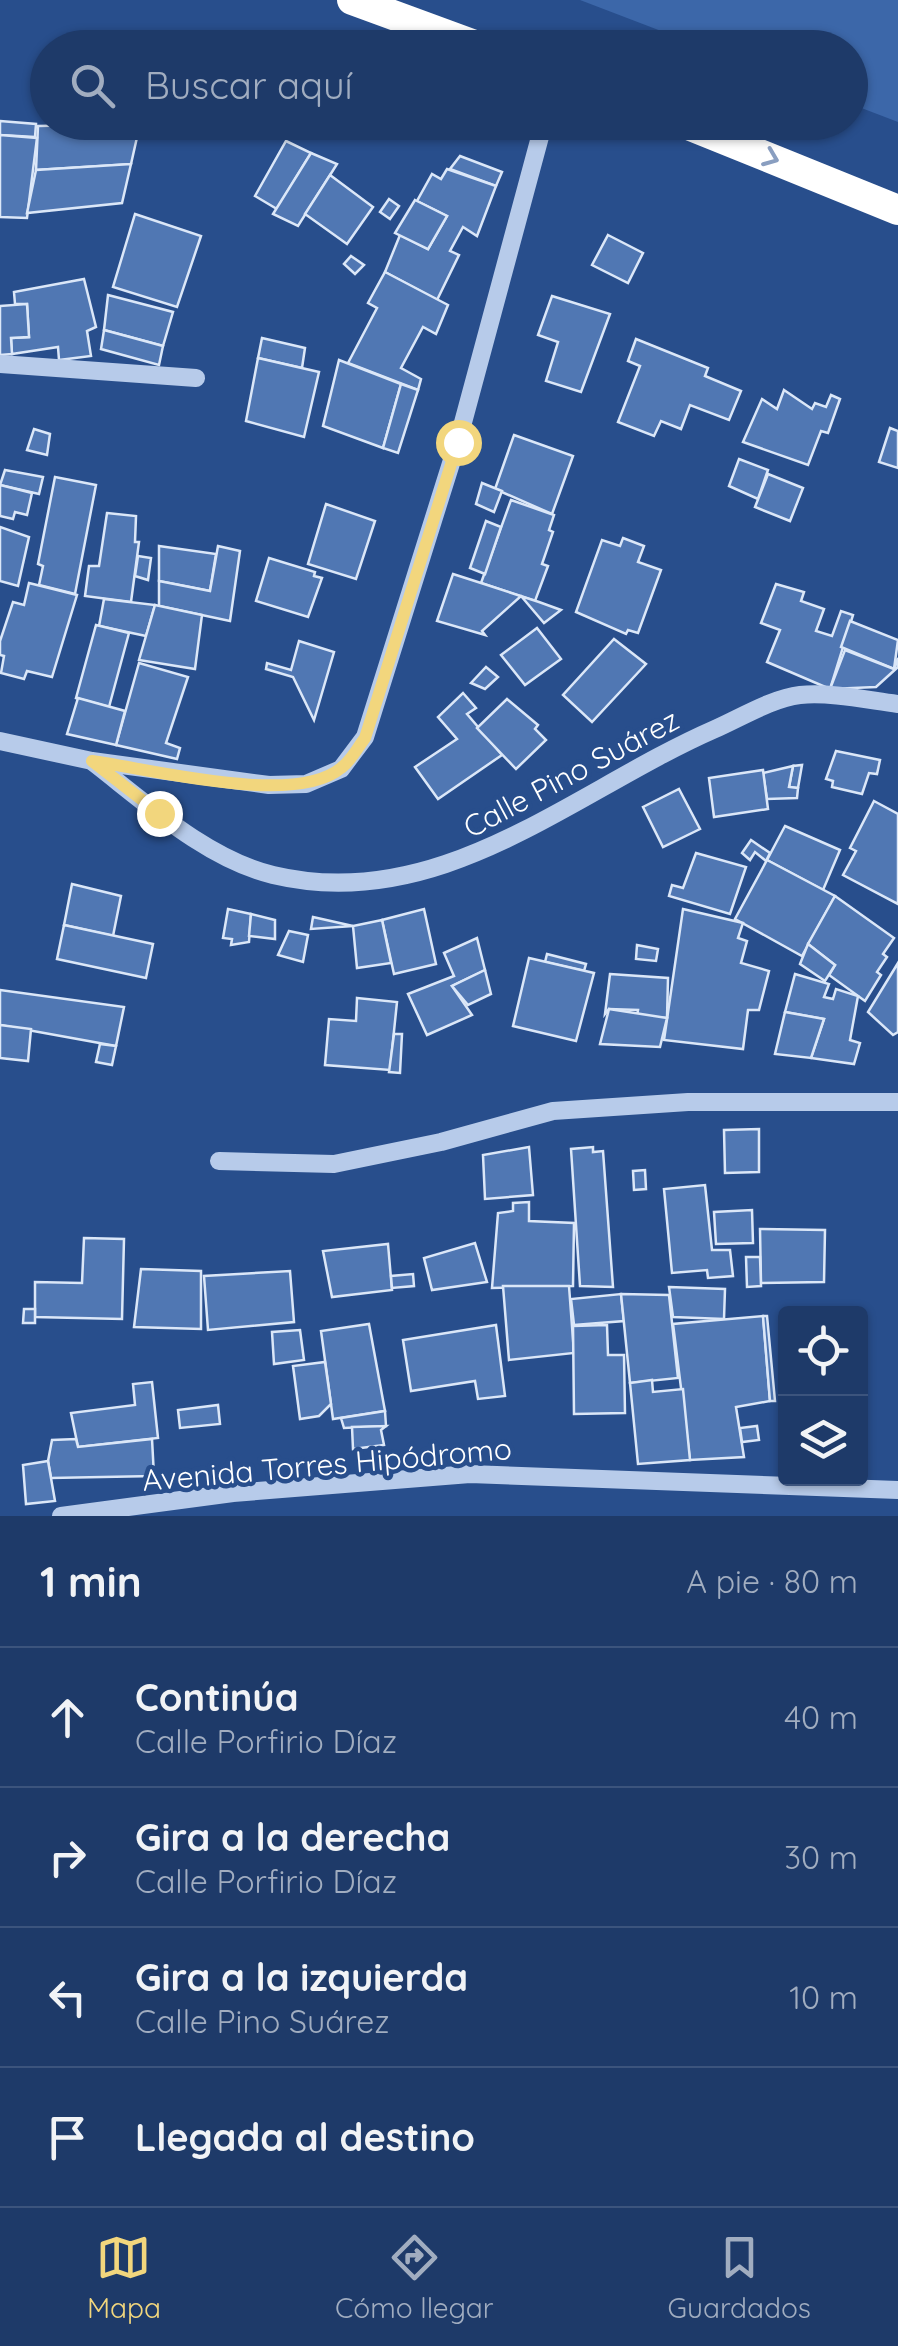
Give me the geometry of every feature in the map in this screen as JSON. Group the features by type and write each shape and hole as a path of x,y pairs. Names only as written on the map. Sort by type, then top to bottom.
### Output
{"highway":[{"path":"352,0 434,30"},
{"path":"725,140 898,208"}],"street":[{"path":"92,761 269,786 306,784 341,769 365,738 458,442 539,140"},
{"path":"0,364 196,378"},
{"name":"Calle Pino Suárez","path":"0,741 92,761 220,852 273,875 352,882 453,865 547,822 674,747 798,695 898,704"},
{"path":"219,1161 334,1164 440,1142 554,1111 688,1102 898,1102"},
{"name":"Avenida Torres Hipódromo","path":"60,1516 233,1493 470,1474 898,1490"}],"shaded area":[{"path":"580,0 898,0 898,122 868,111 868,30 659,30"}],"building":[{"path":"0,121 30,124 30,137 0,135"},
{"path":"0,135 37,140 27,218 0,217"},
{"path":"37,140 136,140 131,164 36,170"},
{"path":"286,141 311,153 277,209 255,196"},
{"path":"311,153 337,164 298,226 273,214"},
{"path":"460,156 502,172 496,186 450,169"},
{"path":"131,164 122,203 27,213 36,170"},
{"path":"447,169 496,186 477,236 463,227 450,251 459,255 437,300 385,272 400,235 428,249 447,216 417,201 432,174 441,179"},
{"path":"330,175 373,207 347,244 305,214"},
{"path":"389,199 399,206 390,219 380,212"},
{"path":"415,200 447,216 428,249 395,233"},
{"path":"135,214 201,236 177,307 113,287"},
{"path":"608,235 643,253 628,283 592,265"},
{"path":"351,256 364,265 355,274 344,264"},
{"path":"385,272 448,305 436,334 423,327 401,368 421,379 418,390 348,363 377,308 368,303"},
{"path":"84,279 96,327 87,331 91,356 59,360 58,347 12,354 11,338 29,337 27,304 15,304 14,292"},
{"path":"108,295 173,312 163,346 104,330"},
{"path":"552,296 610,314 581,392 546,381 558,342 538,335"},
{"path":"27,304 29,337 11,338 12,354 0,355 0,306"},
{"path":"104,330 163,346 159,365 101,349"},
{"path":"262,338 305,348 302,368 258,358"},
{"path":"636,339 708,368 705,376 741,391 729,420 690,405 681,429 661,421 654,436 618,422 640,366 628,361"},
{"path":"258,358 319,372 304,437 246,421"},
{"path":"339,360 401,384 383,448 323,426"},
{"path":"401,384 418,390 398,453 383,448"},
{"path":"784,390 812,409 815,403 826,407 831,395 840,399 828,433 821,431 808,465 743,442 762,399 777,409"},
{"path":"890,428 898,431 898,468 879,462"},
{"path":"34,429 50,434 47,455 27,450"},
{"path":"514,435 573,456 552,514 495,489"},
{"path":"739,459 768,470 758,499 729,486"},
{"path":"5,470 43,477 39,494 0,485"},
{"path":"768,474 803,488 790,521 755,507"},
{"path":"55,477 96,485 75,594 39,585 43,566 38,564"},
{"path":"482,483 502,491 494,512 476,504"},
{"path":"0,485 32,493 27,515 15,512 13,519 0,516"},
{"path":"511,500 554,515 549,530 553,532 542,564 548,566 535,601 481,583"},
{"path":"326,504 375,521 356,579 308,564"},
{"path":"107,513 136,516 135,542 139,542 131,602 85,596 89,566 99,566"},
{"path":"486,521 501,527 485,574 470,568"},
{"path":"0,527 29,537 18,586 0,581"},
{"path":"623,538 644,546 638,562 661,570 638,633 628,630 626,634 576,612 602,540 620,546"},
{"path":"159,546 216,554 210,591 159,581"},
{"path":"218,546 240,551 230,621 159,606 159,581 210,591"},
{"path":"138,556 151,558 148,580 135,576"},
{"path":"269,558 315,572 314,576 322,578 308,617 256,601"},
{"path":"453,574 521,596 482,631 485,635 437,621"},
{"path":"29,583 77,595 52,677 27,671 24,679 1,673 4,656 0,655 0,641 13,602 24,605"},
{"path":"776,584 804,592 801,601 824,609 816,631 832,636 841,611 853,615 830,689 767,662 780,630 761,623"},
{"path":"521,596 539,602 561,610 544,623"},
{"path":"104,599 155,605 146,636 99,626"},
{"path":"155,605 202,615 195,669 139,660"},
{"path":"850,621 898,640 894,669 841,647"},
{"path":"96,625 129,633 109,707 76,698"},
{"path":"537,628 561,659 525,685 501,655"},
{"path":"614,639 646,664 592,722 563,695"},
{"path":"299,641 334,652 314,720 293,677 266,669 267,663 291,670"},
{"path":"845,650 894,669 898,658 898,667 876,687 830,689"},
{"path":"139,663 188,677 166,743 180,748 177,759 116,745"},
{"path":"486,667 498,677 485,689 471,683"},
{"path":"463,693 476,708 467,714 502,755 438,799 415,767 457,739 438,717"},
{"path":"78,698 125,711 116,745 67,734"},
{"path":"507,699 538,725 535,729 546,740 516,769 477,728"},
{"path":"836,751 880,760 877,774 869,773 862,794 832,787 833,781 826,779"},
{"path":"802,765 798,788 789,787 793,766"},
{"path":"793,766 789,787 798,788 797,798 767,799 763,773"},
{"path":"763,770 768,809 714,817 709,778"},
{"path":"679,789 700,829 663,847 643,807"},
{"path":"874,801 898,814 898,904 843,875 856,851 850,848"},
{"path":"785,826 840,850 823,890 767,860"},
{"path":"751,840 770,853 766,861 755,852 750,860 742,853"},
{"path":"696,853 746,867 730,914 669,896 672,885 683,888"},
{"path":"767,860 835,896 802,956 735,919"},
{"path":"72,884 121,896 113,936 64,925"},
{"path":"835,896 894,938 883,954 887,957 877,972 881,975 865,1001 829,975 835,965 808,944"},
{"path":"228,909 251,914 249,942 231,945 232,939 223,938"},
{"path":"424,909 436,964 394,974 382,920"},
{"path":"683,909 743,923 738,938 747,941 741,963 769,971 759,1010 748,1010 743,1049 664,1040"},
{"path":"251,914 275,920 275,939 249,936"},
{"path":"313,917 353,926 311,929"},
{"path":"382,920 391,963 357,968 353,926"},
{"path":"64,925 153,944 146,978 57,959"},
{"path":"289,931 308,935 303,962 278,955"},
{"path":"477,938 485,970 452,986 472,1015 427,1035 408,994 454,976 444,953"},
{"path":"808,944 835,965 825,981 800,964"},
{"path":"637,945 658,949 656,961 636,959"},
{"path":"547,954 586,964 584,971 545,962"},
{"path":"529,958 594,973 576,1041 513,1026"},
{"path":"898,963 898,1032 893,1035 868,1012"},
{"path":"485,970 491,994 468,1005 452,986"},
{"path":"610,974 668,978 667,1018 637,1016 638,1010 609,1009 605,1014"},
{"path":"795,974 829,984 824,997 833,999 836,989 858,996 850,1040 860,1043 854,1064 811,1058 824,1019 785,1012"},
{"path":"0,990 124,1007 116,1046 0,1025"},
{"path":"357,998 397,1002 390,1070 325,1065 329,1019 356,1021"},
{"path":"609,1009 667,1018 660,1047 600,1044"},
{"path":"785,1012 824,1019 811,1058 775,1054"},
{"path":"0,1025 31,1029 28,1061 0,1058"},
{"path":"394,1034 402,1034 400,1073 389,1072"},
{"path":"100,1044 116,1046 112,1065 96,1062"},
{"path":"759,1129 759,1172 725,1173 724,1130"},
{"path":"529,1147 533,1195 485,1199 483,1155"},
{"path":"593,1147 593,1152 603,1151 613,1287 580,1286 571,1149"},
{"path":"645,1170 646,1189 634,1190 633,1171"},
{"path":"705,1185 712,1250 730,1250 733,1276 708,1278 707,1270 672,1273 664,1189"},
{"path":"529,1202 529,1221 574,1223 573,1286 492,1288 498,1213 513,1211 513,1203"},
{"path":"752,1210 753,1243 716,1244 714,1212"},
{"path":"760,1229 825,1230 824,1282 761,1283"},
{"path":"84,1238 124,1239 122,1319 35,1317 35,1282 82,1283"},
{"path":"475,1243 487,1282 432,1290 424,1258"},
{"path":"388,1244 392,1290 332,1297 323,1251"},
{"path":"746,1257 760,1257 761,1286 747,1287"},
{"path":"141,1269 201,1271 201,1329 134,1327"},
{"path":"290,1271 294,1322 208,1330 204,1276"},
{"path":"413,1274 414,1286 392,1288 391,1276"},
{"path":"503,1286 569,1286 574,1353 509,1360"},
{"path":"669,1287 725,1289 724,1319 673,1317"},
{"path":"621,1294 624,1321 574,1325 571,1299"},
{"path":"621,1294 669,1295 678,1378 630,1383"},
{"path":"24,1309 35,1309 35,1323 23,1323"},
{"path":"763,1316 770,1401 736,1407 744,1457 690,1460 673,1324"},
{"path":"763,1316 767,1316 775,1401 770,1401"},
{"path":"369,1324 385,1411 333,1419 321,1331"},
{"path":"496,1325 505,1396 478,1399 475,1381 411,1391 403,1340"},
{"path":"607,1325 608,1355 624,1355 625,1413 574,1414 573,1326"},
{"path":"300,1330 304,1360 274,1364 272,1332"},
{"path":"325,1362 331,1404 319,1416 300,1419 293,1366"},
{"path":"652,1380 653,1392 683,1389 690,1460 638,1464 630,1383"},
{"path":"152,1382 158,1438 78,1447 71,1413 135,1405 133,1384"},
{"path":"218,1405 220,1424 180,1428 178,1410"},
{"path":"385,1411 386,1426 344,1428 341,1418"},
{"path":"386,1426 381,1430 384,1445 353,1449 352,1427"},
{"path":"757,1426 759,1440 742,1442 740,1428"},
{"path":"76,1439 78,1447 152,1439 154,1476 51,1478 48,1461 52,1440"},
{"path":"48,1461 55,1501 26,1504 23,1465"}],"route":[{"path":"159,813 92,761 269,786 306,784 341,769 365,738 458,442"}]}
